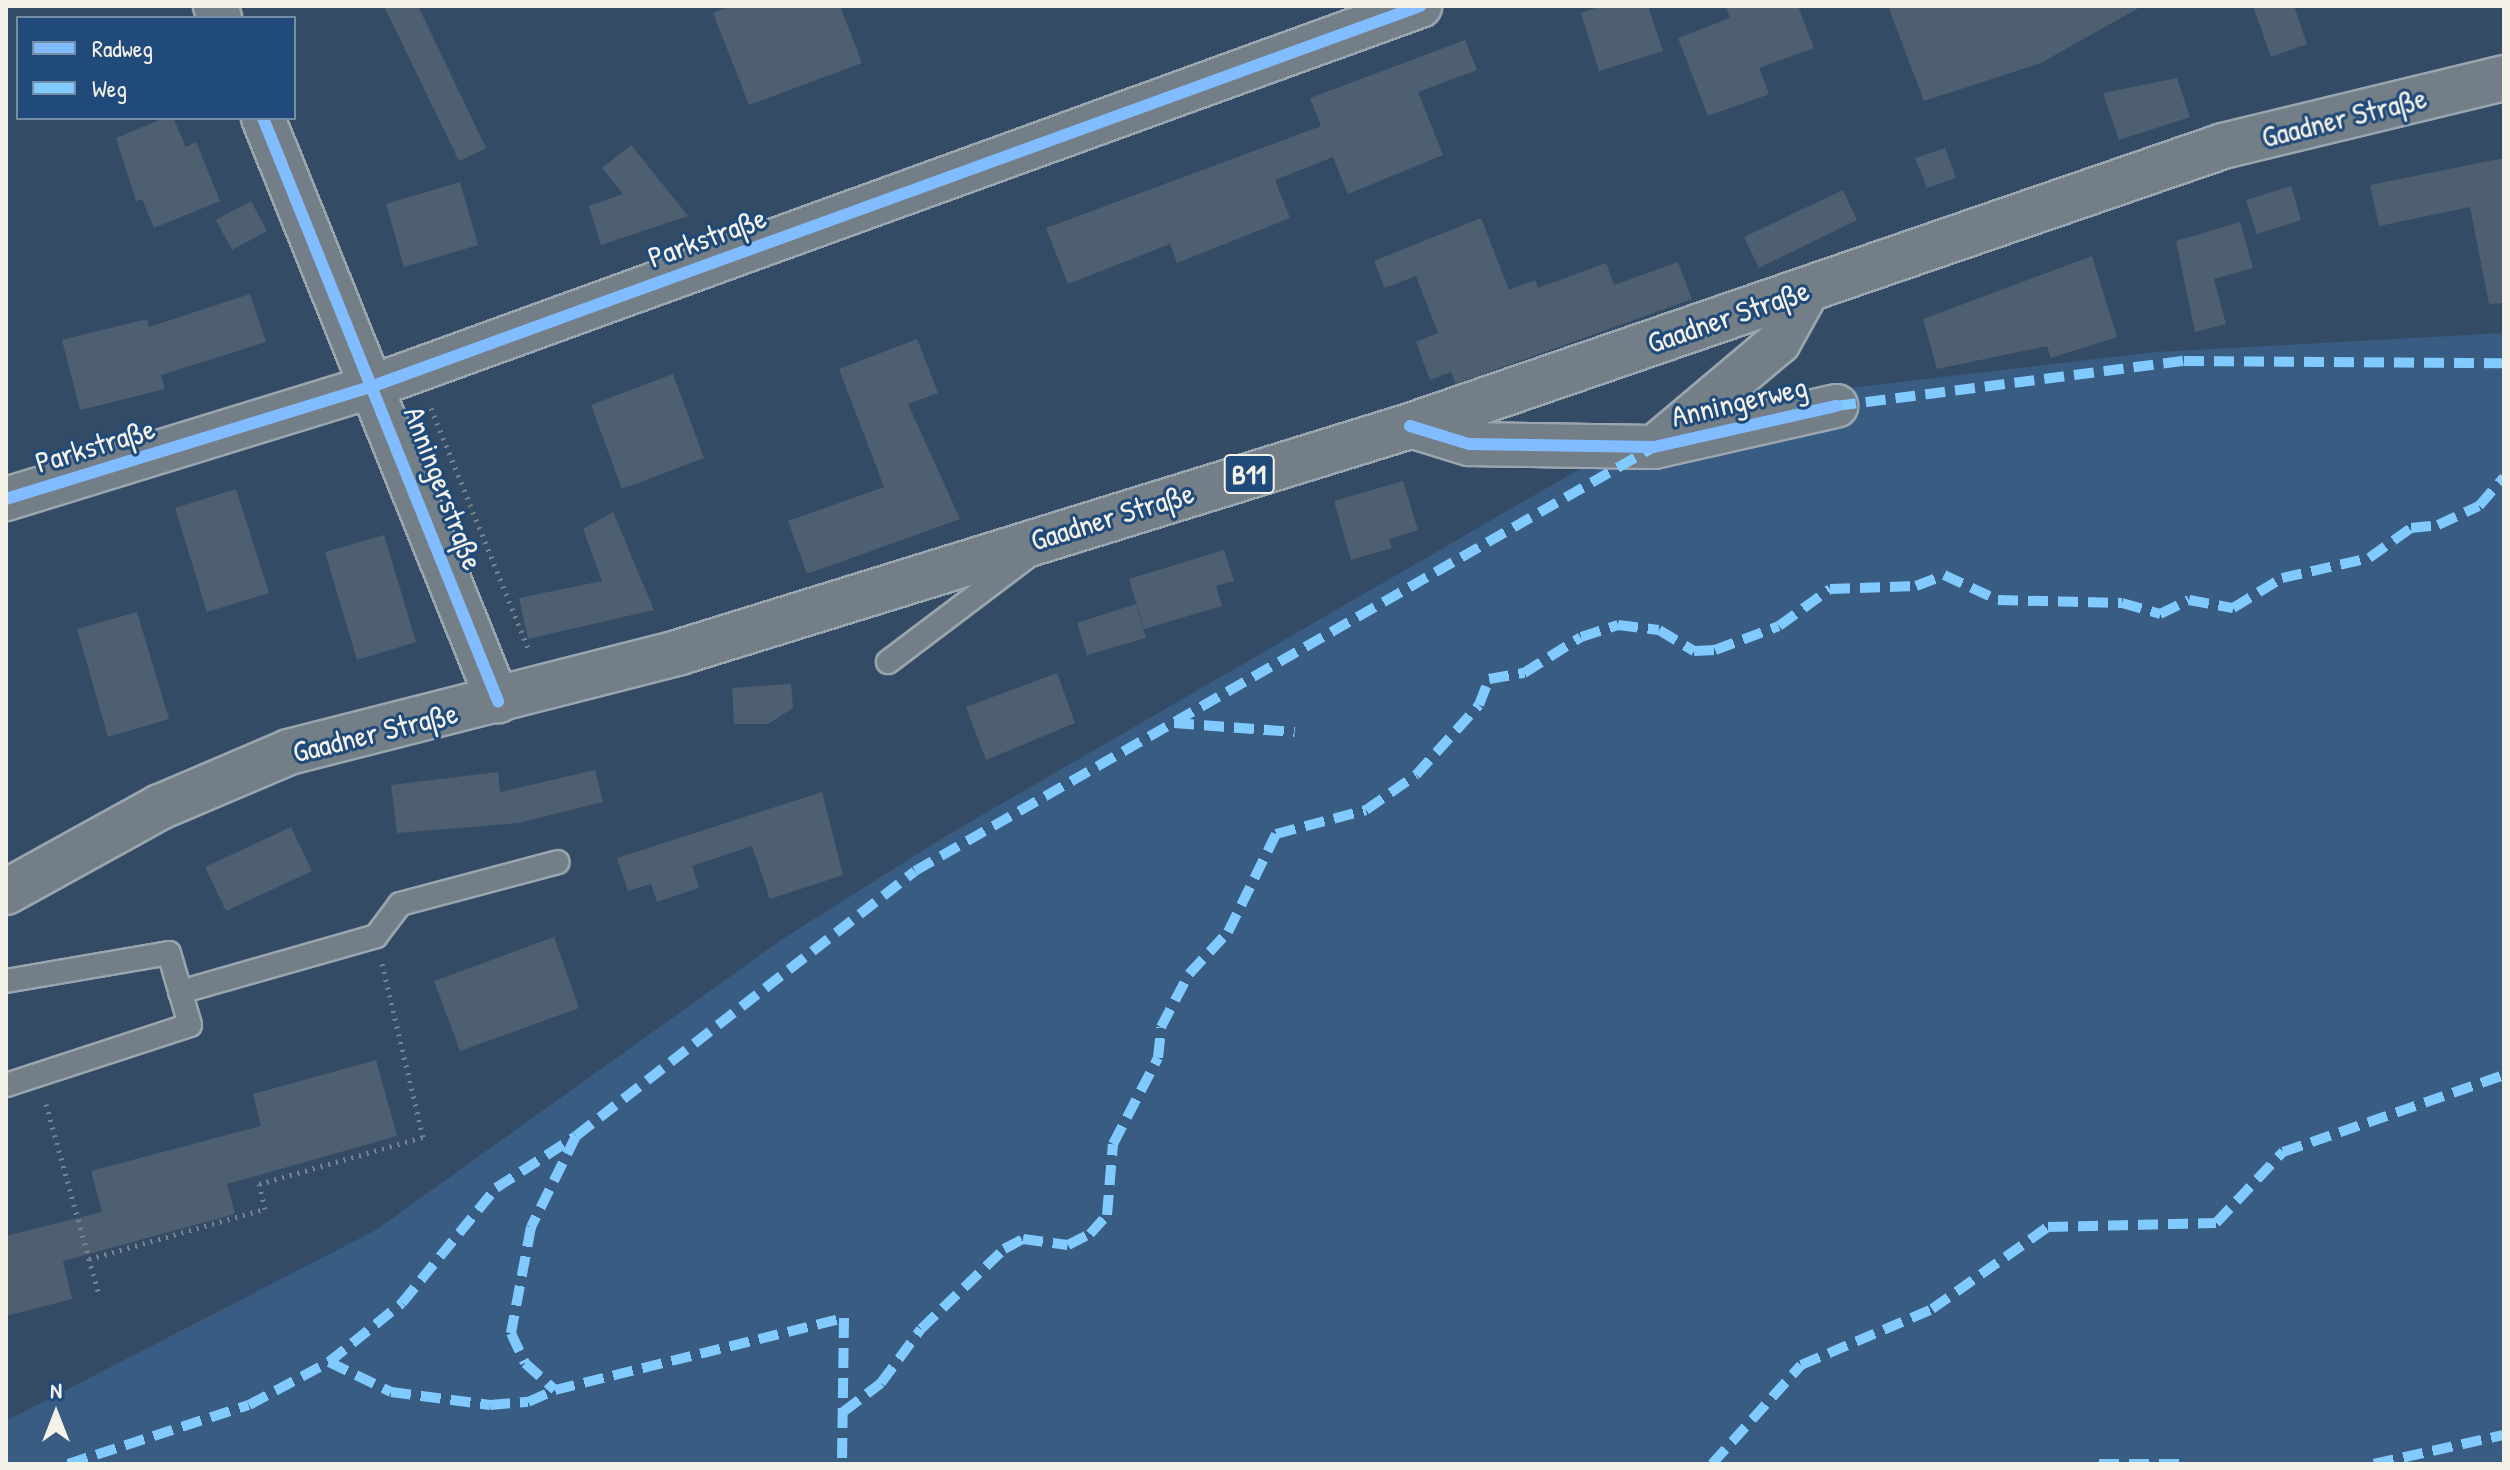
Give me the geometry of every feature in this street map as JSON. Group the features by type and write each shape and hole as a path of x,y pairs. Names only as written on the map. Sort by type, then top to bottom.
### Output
{"main road":[{"name":"Gaadner Straße","path":"6,892 160,807 289,752 680,652 1063,530 1410,426 2223,146 2504,78"}],"street":[{"name":"Parkstraße","path":"6,499 376,385 1420,6"},
{"name":"Anningerstraße","path":"264,120 376,385 498,701"},
{"path":"1654,447 1779,342 1809,288"},
{"name":"Anningerweg","path":"1410,426 1469,444 1654,447 1836,406"}],"lane":[{"path":"888,662 1063,530"},
{"path":"180,992 376,936 400,904 558,862"},
{"path":"6,981 169,953 190,1025 6,1085"}],"path":[{"path":"416,371 532,656"},
{"path":"89,1259 265,1209 259,1184 423,1137 376,936"},
{"path":"38,1075 98,1292"}],"shaded area":[{"path":"2504,333 2504,1464 6,1464 6,1421 376,1230 784,938 946,836 1652,427 1850,388 2156,352"}],"building":[{"path":"384,6 418,6 486,148 459,161"},
{"path":"731,6 840,6 862,63 749,105 713,13"},
{"path":"1601,6 1648,6 1663,51 1599,71 1581,13"},
{"path":"1726,6 1798,6 1814,48 1759,68 1769,94 1708,116 1678,38 1730,18"},
{"path":"1888,6 2142,6 2041,63 1924,101"},
{"path":"2253,6 2294,6 2307,44 2271,57"},
{"path":"1465,40 1477,70 1418,92 1443,155 1348,194 1333,157 1275,180 1290,218 1177,263 1170,244 1068,284 1046,228 1321,126 1310,98"},
{"path":"2177,78 2190,117 2119,140 2103,93"},
{"path":"159,120 174,120 186,147 196,142 220,201 154,228 142,199 136,201 116,138"},
{"path":"631,145 688,216 601,245 589,206 623,194 602,168"},
{"path":"1945,148 1956,178 1927,188 1915,158"},
{"path":"2504,158 2504,303 2489,304 2470,207 2379,226 2370,185"},
{"path":"460,182 478,245 404,267 386,204"},
{"path":"2291,186 2301,220 2257,234 2246,200"},
{"path":"1843,190 1857,220 1759,268 1744,237"},
{"path":"251,201 267,231 232,250 216,220"},
{"path":"1481,218 1509,290 1535,280 1538,288 1606,263 1614,285 1678,262 1692,299 1456,384 1451,372 1430,380 1416,342 1438,333 1416,276 1385,288 1374,261"},
{"path":"2240,222 2253,268 2214,279 2226,324 2195,332 2176,241"},
{"path":"2092,256 2117,337 2051,358 2047,346 1937,369 1923,319"},
{"path":"250,294 266,342 161,375 165,389 80,410 62,340 147,319 149,327"},
{"path":"917,339 938,393 908,404 960,519 807,574 788,521 884,487 839,369"},
{"path":"673,374 704,458 622,489 591,405"},
{"path":"1403,481 1418,530 1389,539 1392,548 1351,560 1334,501"},
{"path":"236,489 269,593 207,612 175,508"},
{"path":"613,512 654,610 528,639 519,598 602,581 583,529"},
{"path":"384,535 416,642 357,660 325,552"},
{"path":"1224,550 1234,581 1216,586 1222,606 1144,629 1129,579"},
{"path":"1136,604 1146,638 1087,655 1077,623"},
{"path":"137,612 169,719 108,737 77,629"},
{"path":"1057,673 1075,723 986,760 966,707"},
{"path":"791,684 793,708 768,724 734,724 732,688"},
{"path":"595,770 603,802 518,823 397,833 391,785 498,772 500,792"},
{"path":"822,792 843,875 770,899 752,846 692,866 699,888 657,902 651,884 628,891 617,858"},
{"path":"291,827 312,871 226,911 205,867"},
{"path":"554,937 579,1008 460,1051 434,981"},
{"path":"376,1060 397,1136 227,1184 235,1214 63,1261 72,1299 6,1316 6,1236 102,1212 91,1171 261,1126 253,1094"}],"marked path":[{"path":"1836,406 2184,361 2504,363"},
{"path":"68,1464 249,1405 329,1362 402,1303 496,1188 576,1136 915,871 1650,449"},
{"path":"843,1412 881,1383 921,1329 1004,1249 1023,1239 1068,1245 1090,1234 1107,1215 1113,1144 1158,1058 1161,1027 1189,974 1228,932 1276,834 1366,810 1416,775 1479,705 1489,679 1524,673 1581,637 1618,625 1659,630 1694,651 1715,650 1779,626 1830,589 1916,586 1944,575 1998,600 2122,603 2160,614 2189,600 2233,608 2282,578 2369,558 2411,528 2438,525 2479,506 2504,477"},
{"path":"1174,723 1295,732"},
{"path":"1712,1464 1801,1365 1932,1309 2048,1227 2216,1223 2283,1152 2504,1075"},
{"path":"576,1136 531,1227 511,1333 525,1363 555,1390 844,1318 842,1464"},
{"path":"329,1362 391,1392 490,1405 528,1402 555,1390"},
{"path":"2374,1464 2504,1435"},
{"path":"2099,1464 2179,1464"}],"cycle path":[{"path":"6,499 376,385 1420,6"},
{"path":"264,120 498,701"},
{"path":"1410,426 1469,444 1654,447 1836,406"}]}
